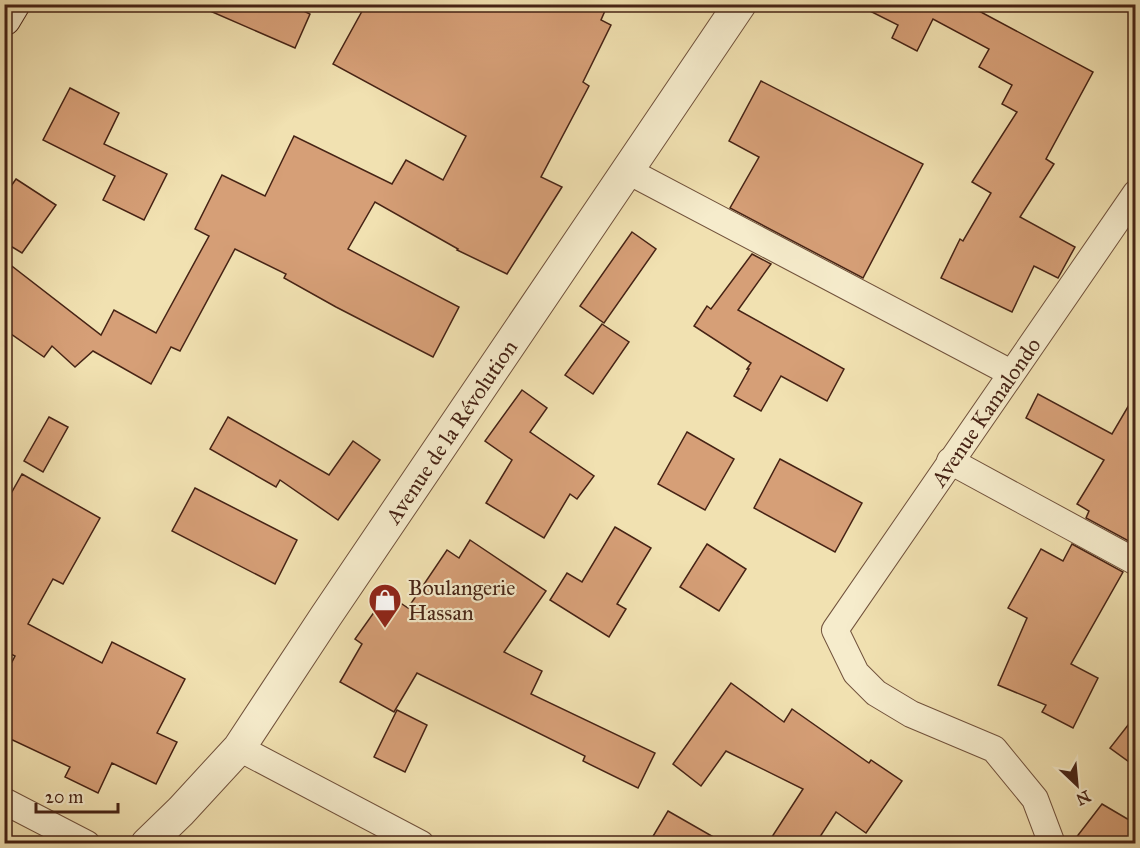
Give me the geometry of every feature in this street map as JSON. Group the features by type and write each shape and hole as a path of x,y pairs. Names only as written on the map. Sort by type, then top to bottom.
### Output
{"main road":[{"path":"4,19 13,4"}],"street":[{"name":"Avenue de la Révolution","path":"147,843 182,811 239,748 332,606 740,4"},
{"path":"628,171 1011,373"},
{"name":"Avenue Kamalondo","path":"1052,843 1035,800 994,749 911,714 876,693 856,673 836,630 1136,193"},
{"path":"950,461 1136,562"},
{"path":"239,748 421,843"},
{"path":"4,801 87,843"}],"building":[{"path":"194,4 289,4 310,14 295,48"},
{"path":"366,4 608,4 601,20 611,25 583,82 589,86 541,177 562,187 507,274 457,250 375,202 348,249 459,307 433,357 336,307 284,278 286,274 235,249 180,351 171,347 151,384 93,351 75,367 52,346 44,357 4,329 4,260 101,335 114,310 156,333 209,236 195,229 222,175 265,196 294,136 392,184 406,160 443,180 466,136 333,64"},
{"path":"856,4 966,4 1093,72 1046,159 1054,164 1020,217 1075,247 1058,278 1034,266 1012,312 941,278 960,239 963,241 991,193 972,182 1017,112 1002,104 1012,85 979,67 989,49 933,19 917,51 892,38 898,25"},
{"path":"761,81 923,164 863,278 730,208 759,157 729,141"},
{"path":"70,88 119,113 104,144 167,174 144,220 103,200 115,176 43,140"},
{"path":"16,179 56,205 22,253 4,242 4,196"},
{"path":"632,232 656,249 604,323 580,306"},
{"path":"752,254 771,264 738,310 844,369 827,401 781,376 761,411 734,396 751,363 694,326 707,306 711,309"},
{"path":"602,324 629,342 593,394 565,375"},
{"path":"522,390 547,408 530,432 594,476 577,499 570,494 544,538 486,503 512,460 485,441"},
{"path":"1136,393 1136,545 1086,518 1089,511 1077,504 1104,460 1026,418 1038,394 1112,434"},
{"path":"49,417 68,427 43,472 24,461"},
{"path":"228,417 329,475 353,441 380,460 338,520 280,480 276,487 210,449"},
{"path":"687,432 734,459 705,510 658,484"},
{"path":"780,459 862,503 835,552 754,508"},
{"path":"22,474 100,518 63,584 53,579 28,624 102,663 112,642 185,679 157,733 177,742 156,784 112,763 98,793 65,777 70,767 4,736 4,677 15,656 11,654 4,665 4,506"},
{"path":"195,488 297,540 275,584 172,531"},
{"path":"615,527 651,548 617,604 626,609 609,637 550,600 567,573 582,582"},
{"path":"470,540 546,591 504,652 542,671 531,694 655,753 638,788 583,761 585,756 417,673 394,712 340,682 362,644 355,639 387,594 408,608 447,550 459,558"},
{"path":"707,544 746,569 719,611 680,587"},
{"path":"1072,544 1123,572 1071,664 1098,678 1073,728 1042,712 1046,705 998,685 1027,618 1008,608 1041,549 1063,561"},
{"path":"731,683 784,722 792,709 869,763 871,760 902,781 866,833 836,812 816,843 768,843 803,789 726,751 701,786 673,764"},
{"path":"397,710 427,725 405,772 374,757"},
{"path":"1136,715 1136,767 1110,748"},
{"path":"1102,804 1136,824 1136,843 1072,843"},
{"path":"668,811 724,843 649,843"}],"place":[{"name":"Boulangerie Hassan","path":"385,629"}]}
